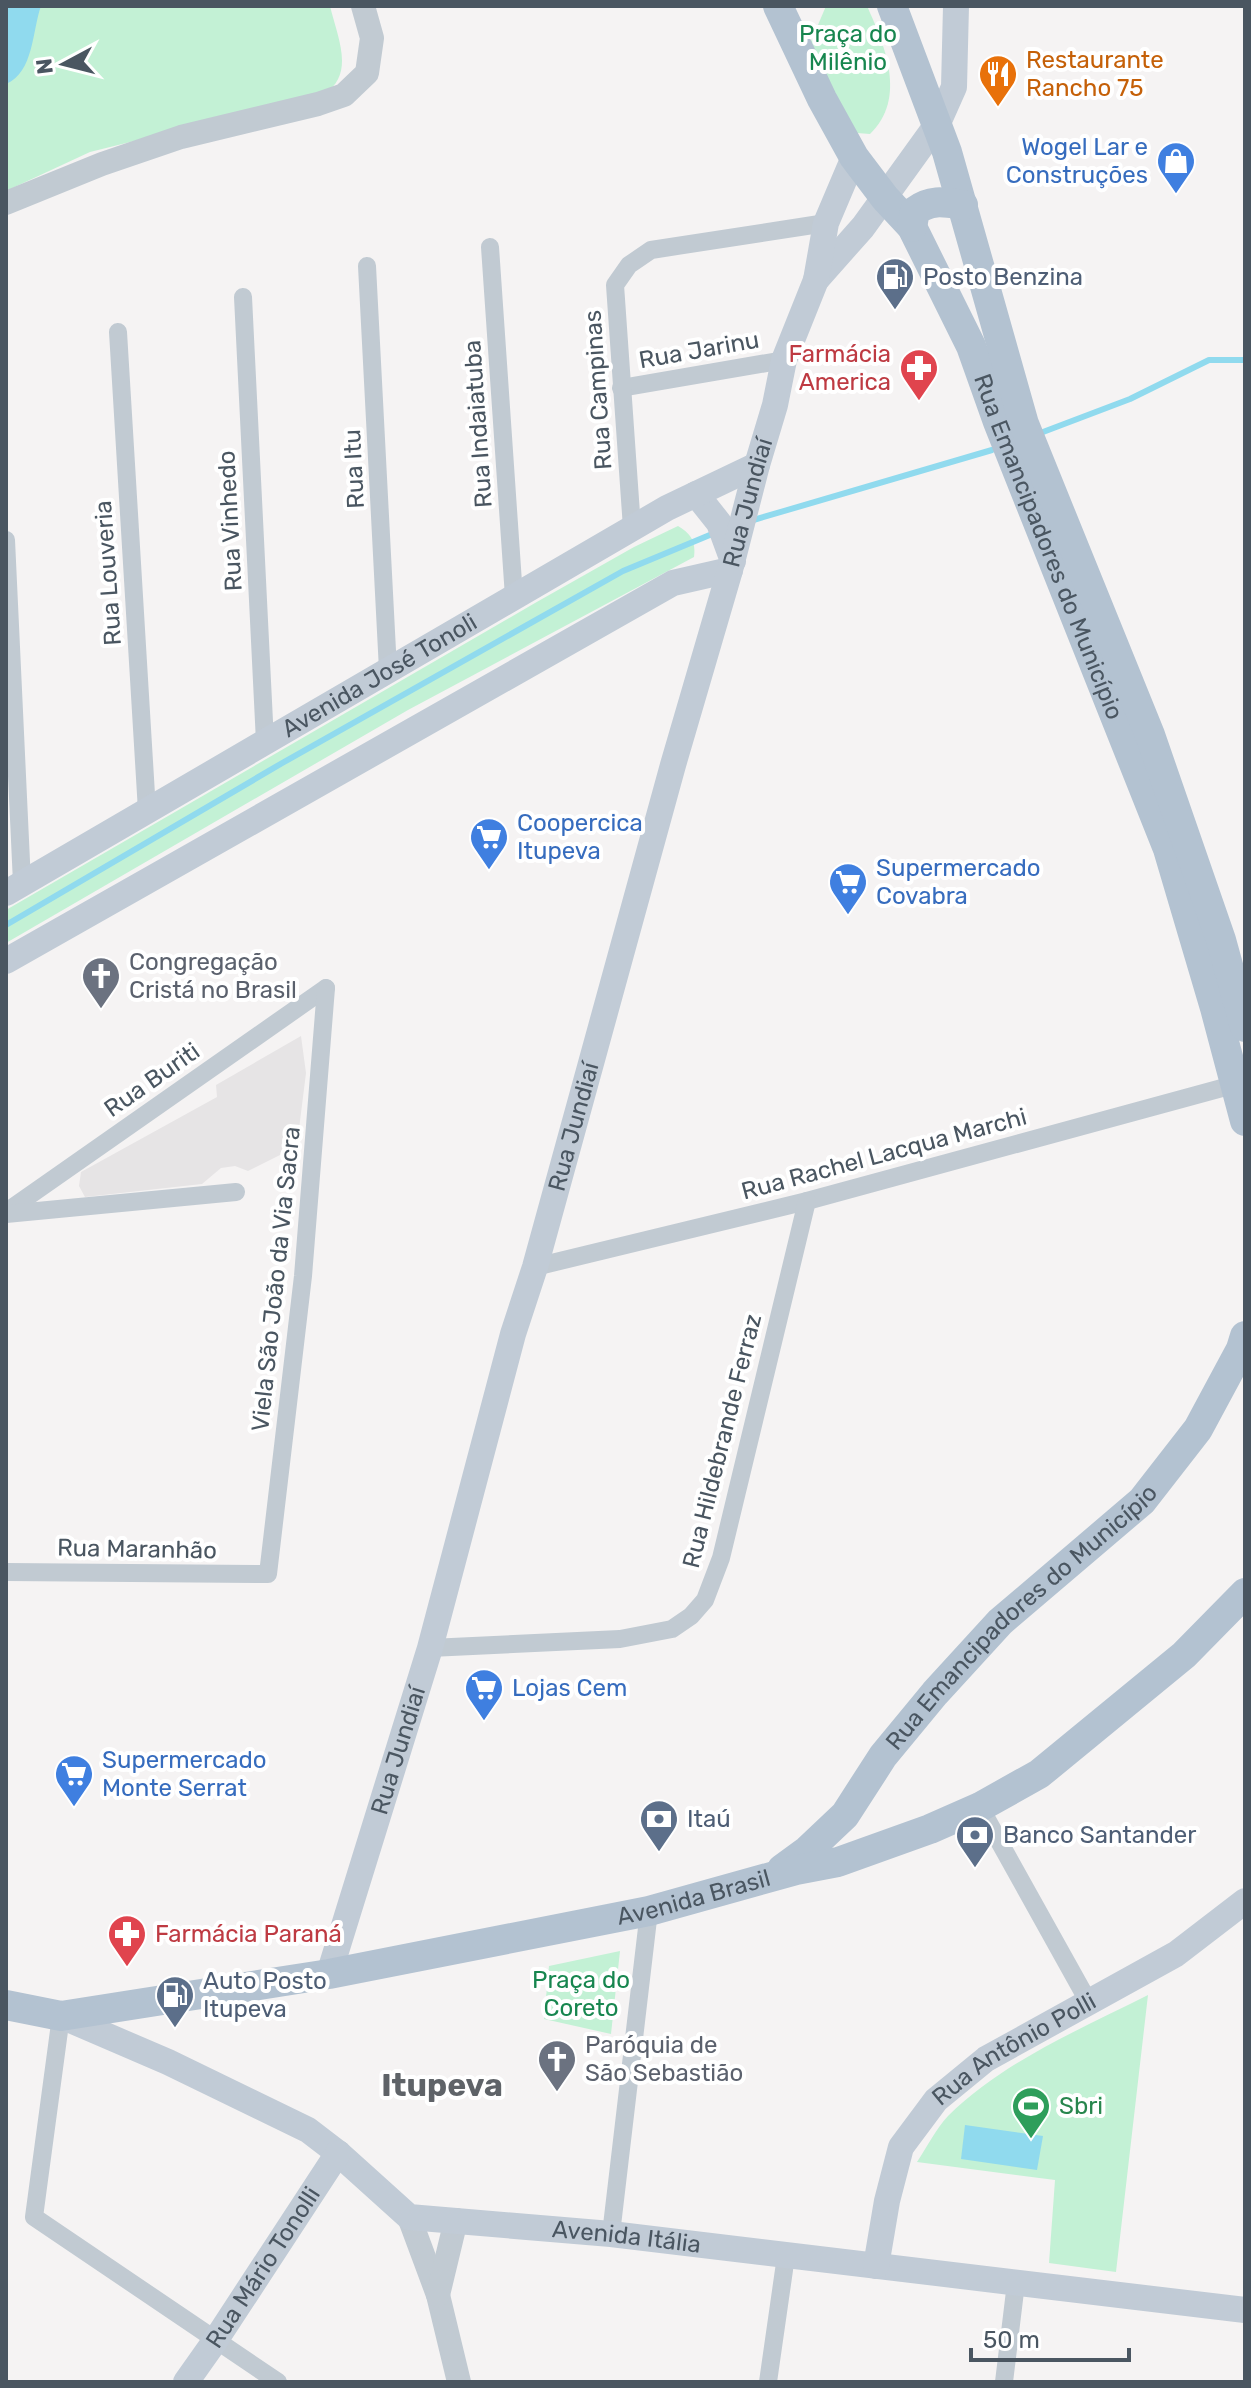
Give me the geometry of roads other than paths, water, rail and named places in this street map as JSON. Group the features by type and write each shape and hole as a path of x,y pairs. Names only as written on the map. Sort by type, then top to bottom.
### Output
{"main road":[{"name":"Rua Emancipadores do Município","path":"778,6 822,99 854,157 912,227 971,346 1168,849 1240,1082 1245,1121"},
{"name":"Rua Emancipadores do Município","path":"892,6 938,123 1029,438 1150,735 1221,940 1245,1027"},
{"name":"Rua Jundiaí","path":"816,280 863,227 938,123 954,87 956,6"},
{"name":"Rua Jundiaí","path":"329,1974 430,1648 513,1334 535,1267 732,543 775,405 784,360 816,280 826,223 854,157"},
{"path":"912,227 915,211 925,204 937,201 963,205"},
{"path":"971,346 1008,371"},
{"name":"Avenida José Tonoli","path":"14,888 632,528 757,465"},
{"path":"6,961 673,583 732,543 696,494"},
{"name":"Rua Emancipadores do Município","path":"772,1876 808,1850 845,1815 883,1756 1000,1622 1142,1501 1198,1429 1245,1336"},
{"name":"Avenida Brasil","path":"61,2016 329,1974 649,1911 772,1876 838,1862 930,1829 980,1807 1039,1774 1184,1655 1245,1593"},
{"path":"845,1815 860,1836 900,1839"},
{"name":"Rua Antônio Polli","path":"876,2266 887,2201 901,2147 936,2100 986,2059 1176,1954 1245,1901"},
{"path":"6,2005 61,2016 168,2062 308,2130 409,2217"},
{"name":"Rua Mário Tonolli","path":"186,2382 338,2153"},
{"name":"Avenida Itália","path":"409,2217 611,2234 1245,2310"}],"street":[{"path":"6,203 102,164 181,137 344,95 367,73 372,38 363,6"},
{"name":"Rua Campinas","path":"632,528 615,285 629,265 651,250 826,223"},
{"name":"Rua Indaiatuba","path":"490,247 514,597"},
{"name":"Rua Itu","path":"367,266 388,670"},
{"name":"Rua Vinhedo","path":"243,297 265,742"},
{"name":"Rua Louveria","path":"118,332 147,811"},
{"name":"Rua Jarinu","path":"621,388 784,360"},
{"path":"6,540 14,888"},
{"name":"Rua Buriti","path":"6,1213 326,988"},
{"name":"Viela São João da Via Sacra","path":"268,1574 303,1276 326,988"},
{"name":"Rua Rachel Lacqua Marchi","path":"535,1267 807,1201 1240,1082"},
{"path":"6,1213 236,1192"},
{"name":"Rua Hildebrande Ferraz","path":"430,1648 620,1639 672,1629 691,1616 705,1600 721,1558 807,1201"},
{"name":"Rua Maranhão","path":"6,1572 268,1574"},
{"path":"980,1807 1088,2001"},
{"path":"611,2234 649,1911"},
{"path":"61,2016 34,2217 278,2382"},
{"path":"409,2217 438,2295 459,2382"},
{"path":"438,2295 456,2220"},
{"path":"768,2382 786,2256"},
{"path":"1004,2382 1016,2283"}],"water":[{"path":"6,6 41,6 27,61 15,78 6,84"},
{"path":"965,2125 1043,2136 1037,2170 961,2159"}],"waterway":[{"path":"1043,432 1130,399 1209,360 1245,360"},
{"path":"750,521 992,450"},
{"path":"6,925 284,762 623,571 717,532"}],"place":[{"name":"Restaurante Rancho 75","path":"998,108"},
{"name":"Wogel Lar e Construções","path":"1176,195"},
{"name":"Posto Benzina","path":"895,311"},
{"name":"Farmácia America","path":"919,402"},
{"name":"Coopercica Itupeva","path":"489,871"},
{"name":"Supermercado Covabra","path":"848,916"},
{"name":"Congregação Cristá no Brasil","path":"101,1010"},
{"name":"Lojas Cem","path":"484,1722"},
{"name":"Supermercado Monte Serrat","path":"74,1808"},
{"name":"Itaú","path":"659,1853"},
{"name":"Banco Santander","path":"975,1869"},
{"name":"Farmácia Paraná","path":"127,1968"},
{"name":"Auto Posto Itupeva","path":"175,2029"},
{"name":"Paróquia de São Sebastião","path":"557,2093"},
{"name":"Sbri","path":"1031,2140"}],"district":[{"name":"Itupeva","path":"442,2085"}],"park label":[{"name":"Praça do Milênio","path":"848,48"},
{"name":"Praça do Coreto","path":"581,1994"}]}
